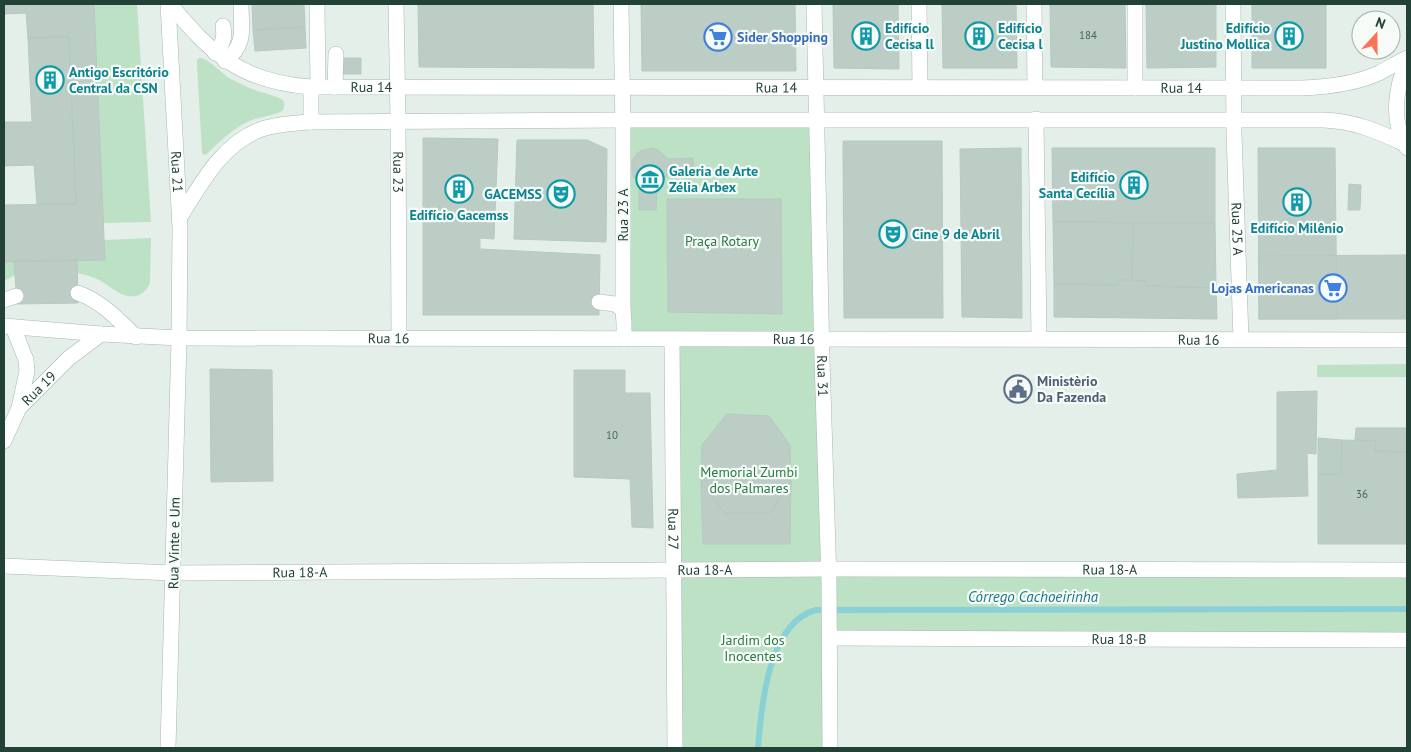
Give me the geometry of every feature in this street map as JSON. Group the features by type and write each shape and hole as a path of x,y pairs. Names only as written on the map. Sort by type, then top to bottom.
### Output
{"street":[{"name":"Rua 14","path":"169,4 197,36 220,57 250,74 297,86 315,87 1310,88 1335,86 1365,78 1380,73 1407,58"},
{"name":"Rua 21","path":"169,4 180,217 179,338"},
{"path":"223,26 224,37 220,57 235,52 241,41 241,4"},
{"path":"311,122 315,87 317,4"},
{"name":"Rua 23","path":"396,4 399,339"},
{"path":"621,4 622,88"},
{"name":"Rua 31","path":"814,4 829,576 830,748"},
{"path":"919,4 920,87"},
{"path":"1034,4 1035,87"},
{"path":"1135,4 1136,88"},
{"path":"1233,4 1234,88"},
{"path":"335,87 336,54"},
{"path":"1406,146 1398,122 1396,99 1401,76 1407,64"},
{"name":"Rua 23 A","path":"622,88 624,339"},
{"name":"Rua 25 A","path":"1234,88 1241,339"},
{"path":"1036,119 1039,339"},
{"path":"180,217 210,171 230,148 239,141 250,134 277,125 311,122 398,120 1310,120 1342,121 1372,129 1406,146"},
{"path":"78,293 103,306 136,336"},
{"path":"599,302 615,304 623,310"},
{"name":"Rua 16","path":"9,326 101,334 179,338 1407,340"},
{"name":"Rua 19","path":"9,326 26,360 19,408"},
{"name":"Rua 19","path":"19,408 69,358 101,334"},
{"name":"Rua Vinte e Um","path":"168,748 179,338"},
{"name":"Rua 27","path":"672,339 675,748"},
{"path":"4,441 19,408"},
{"name":"Rua 18-A","path":"4,566 174,572 673,570 829,576 1407,570"},
{"name":"Rua 18-B","path":"830,633 1407,640"}],"green space":[{"path":"94,4 137,4 151,222 103,223"},
{"path":"199,58 207,61 238,83 283,100 283,110 239,126 204,155 202,153 197,64"},
{"path":"817,119 829,569 1407,570 1407,640 831,638 830,748 675,748 672,339 624,339 623,120"},
{"path":"151,238 150,282 147,289 141,294 135,296 123,295 97,279 77,273 77,260 105,260 104,240"},
{"path":"14,261 15,275 4,281 4,262"},
{"path":"1407,364 1407,377 1317,377 1317,365"}],"building":[{"path":"4,4 94,4 105,260 4,262 4,205 76,204 69,37 28,38 26,13 4,14"},
{"path":"252,4 304,4 305,27 253,30"},
{"path":"418,4 593,4 594,68 419,67"},
{"name":"Sider Shopping","path":"641,4 795,4 796,71 642,71"},
{"name":"Edifício Cecisa ll","path":"833,4 898,4 899,69 834,68"},
{"name":"Edifício Cecisa l","path":"942,4 1016,4 1017,68 943,68"},
{"path":"1050,4 1125,4 1126,68 1051,67"},
{"path":"1146,4 1216,4 1216,67 1147,68"},
{"name":"Edifício Justino Mollica","path":"1252,4 1326,4 1326,68 1252,68"},
{"path":"305,27 306,48 255,51 253,30"},
{"name":"Antigo Escritório Central da CSN","path":"69,37 76,204 37,204 34,165 4,166 4,122 32,122 28,38"},
{"path":"341,58 361,58 361,74 341,74"},
{"name":"Edifício Gacemss","path":"423,138 498,139 494,239 480,238 480,249 600,255 599,315 423,315"},
{"name":"GACEMSS","path":"517,140 587,140 607,149 606,242 514,239"},
{"name":"Cine 9 de Abril","path":"843,141 942,141 943,318 844,318"},
{"name":"Galeria de Arte Zélia Arbex","path":"652,148 658,150 668,159 693,158 694,174 668,175 657,184 656,210 639,210 639,183 632,173 632,161 640,151"},
{"path":"1021,148 1022,318 962,317 960,149"},
{"name":"Edifício Santa Cecília","path":"1052,148 1215,148 1215,223 1053,222"},
{"name":"Edifício Milênio","path":"1258,148 1335,148 1337,319 1259,319"},
{"path":"1349,184 1361,185 1360,210 1348,210"},
{"path":"667,199 781,199 782,314 668,312"},
{"path":"1053,222 1133,223 1132,280 1118,280 1118,285 1054,284"},
{"path":"1133,223 1215,223 1216,288 1146,286 1146,281 1132,280"},
{"name":"Lojas Americanas","path":"1407,255 1407,319 1259,319 1259,256"},
{"path":"77,260 78,303 17,304 14,261"},
{"path":"1118,280 1146,281 1146,286 1216,288 1217,319 1054,317 1054,284 1118,285"},
{"path":"210,369 272,370 273,481 211,482"},
{"path":"574,370 625,370 625,393 650,393 653,528 632,527 630,479 574,477"},
{"path":"1317,391 1316,454 1307,453 1308,496 1238,498 1237,474 1277,470 1277,392"},
{"name":"Memorial Zumbi dos Palmares","path":"727,414 769,416 790,445 791,481 770,513 725,513 701,483 702,445"},
{"path":"1356,428 1407,428 1407,452 1375,451 1376,441 1355,440"},
{"path":"1318,438 1342,440 1341,474 1318,474"},
{"path":"1342,440 1376,441 1375,451 1407,452 1407,544 1318,544 1318,474 1341,474"},
{"path":"791,481 790,544 703,544 701,483 725,513 770,513"}],"waterway":[{"name":"Córrego Cachoeirinha","path":"758,748 765,690 777,648 787,631 800,618 816,610 1407,609"}],"tunnel":[{"path":"16,296 78,293"}],"place":[{"name":"Edifício Cecisa ll","path":"866,36"},
{"name":"Edifício Cecisa l","path":"979,36"},
{"name":"Edifício Justino Mollica","path":"1289,36"},
{"name":"Sider Shopping","path":"718,37"},
{"name":"Antigo Escritório Central da CSN","path":"50,80"},
{"name":"Galeria de Arte Zélia Arbex","path":"650,179"},
{"name":"Edifício Santa Cecília","path":"1134,185"},
{"name":"Edifício Gacemss","path":"459,189"},
{"name":"GACEMSS","path":"561,194"},
{"name":"Edifício Milênio","path":"1297,202"},
{"name":"Cine 9 de Abril","path":"893,234"},
{"name":"Lojas Americanas","path":"1333,288"},
{"name":"Ministèrio Da Fazenda","path":"1018,389"}],"park label":[{"name":"Praça Rotary","path":"722,241"},
{"name":"Jardim dos Inocentes","path":"753,648"}]}
